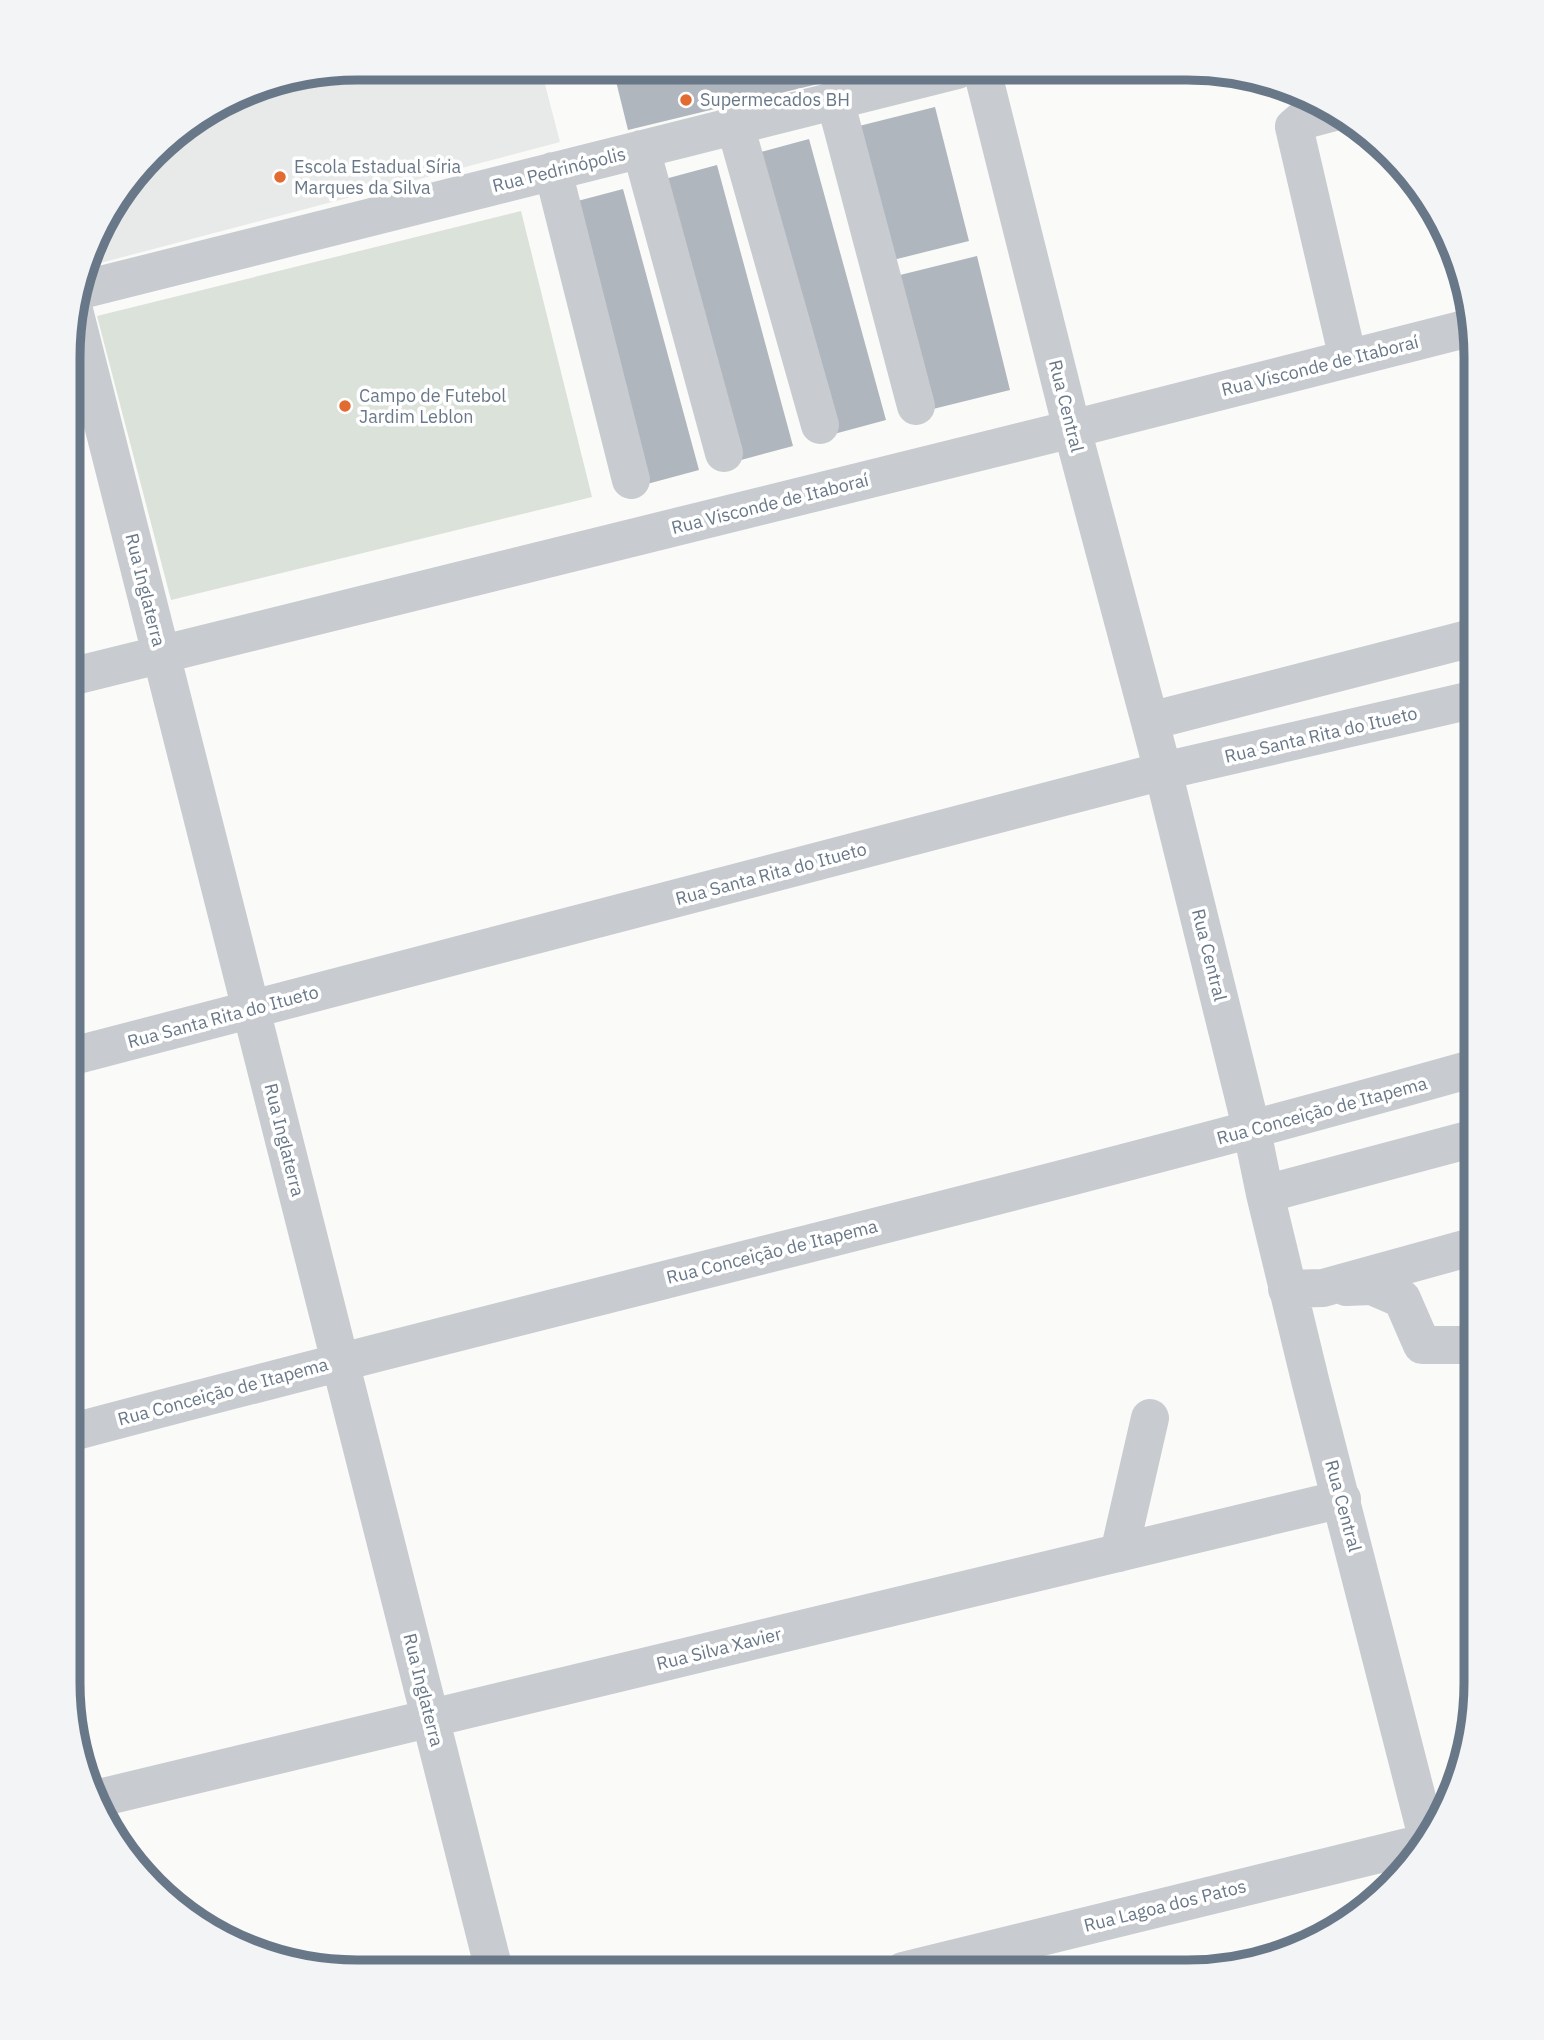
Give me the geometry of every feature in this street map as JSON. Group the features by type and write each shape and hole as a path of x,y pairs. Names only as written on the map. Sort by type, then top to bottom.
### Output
{"street":[{"name":"Rua Pedrinópolis","path":"90,288 916,80"},
{"name":"Rua Central","path":"985,80 1072,429 1163,771 1252,1131 1265,1194 1305,1289 1342,1499 1424,1825"},
{"path":"835,100 916,406"},
{"path":"1321,116 1301,121 1294,127 1348,359"},
{"path":"735,125 820,425"},
{"path":"641,149 724,453"},
{"path":"553,172 631,480"},
{"name":"Rua Visconde de Itaboraí","path":"80,674 1462,330"},
{"name":"Rua Inglaterra","path":"81,338 491,1960"},
{"path":"1150,721 1464,640"},
{"name":"Rua Santa Rita do Itueto","path":"80,1054 1163,771 1464,702"},
{"name":"Rua Conceição de Itapema","path":"80,1430 340,1361 1252,1131 1464,1071"},
{"path":"1265,1194 1464,1141"},
{"path":"1305,1289 1464,1249"},
{"path":"1305,1289 1372,1286 1402,1299 1422,1345 1464,1345"},
{"path":"1119,1553 1150,1418"},
{"name":"Rua Silva Xavier","path":"105,1796 1342,1499"},
{"name":"Rua Lagoa dos Patos","path":"947,1960 1410,1845"}],"shaded area":[{"name":"Escola Estadual Síria Marques da Silva","path":"357,80 544,80 560,142 97,264 127,203 149,175 175,149 203,127 235,109 286,90"},
{"name":"Campo de Futebol Jardim Leblon","path":"521,211 592,497 171,600 97,316"}],"building":[{"name":"Supermecados BH","path":"616,80 835,80 628,130"},
{"path":"935,107 969,241 893,260 859,126"},
{"path":"809,139 886,420 834,434 757,153"},
{"path":"717,165 793,446 741,460 665,179"},
{"path":"623,189 699,470 647,484 570,203"},
{"path":"977,256 1010,390 933,409 900,275"}],"place":[{"name":"Supermecados BH","path":"686,100"},
{"name":"Escola Estadual Síria Marques da Silva","path":"280,177"},
{"name":"Campo de Futebol Jardim Leblon","path":"345,406"}]}
